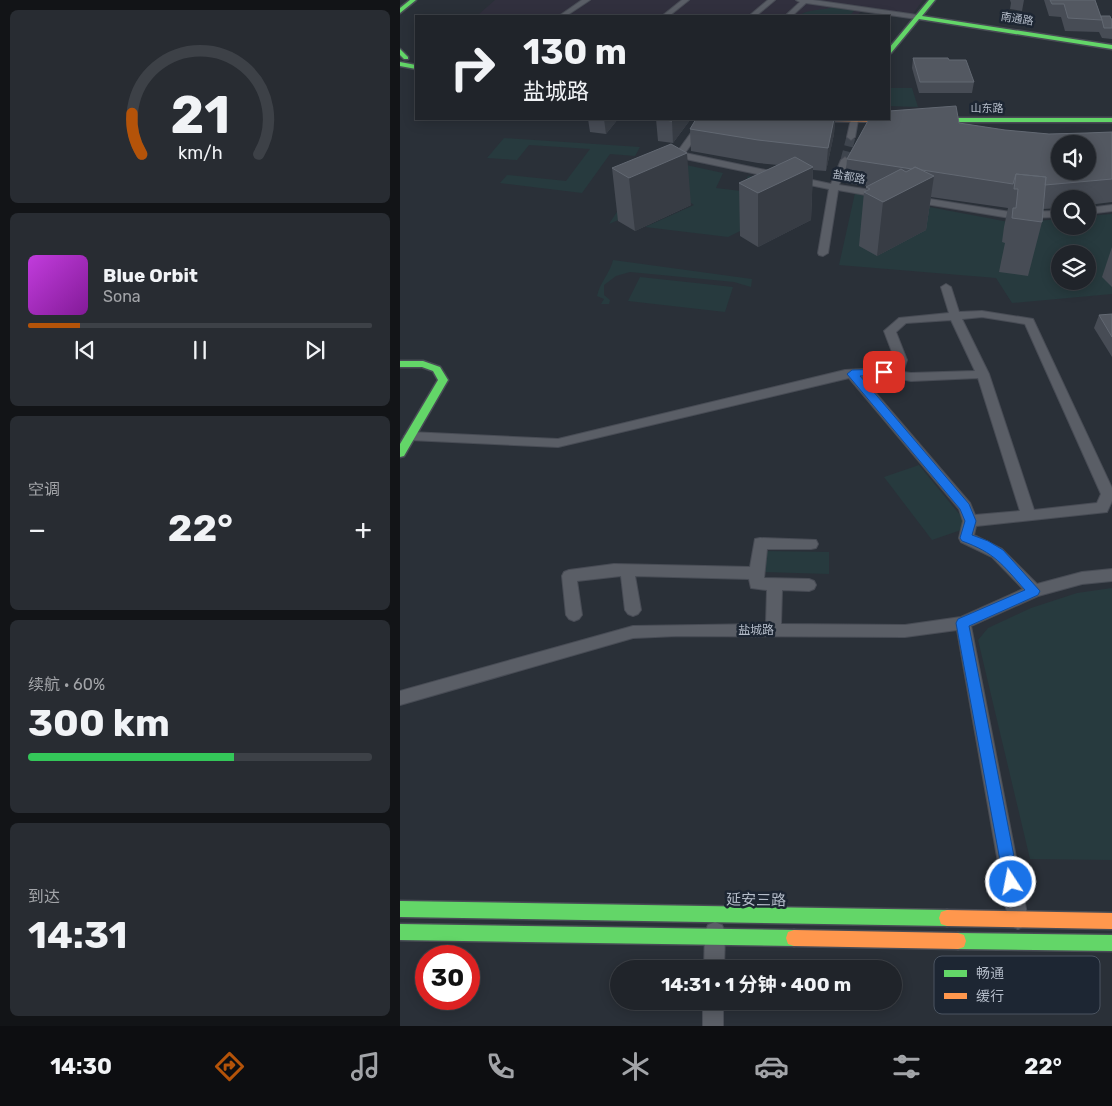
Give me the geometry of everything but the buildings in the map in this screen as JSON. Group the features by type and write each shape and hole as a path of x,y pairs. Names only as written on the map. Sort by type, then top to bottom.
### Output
{"main road":[{"path":"400,11 413,0"},
{"path":"890,51 932,0"},
{"name":"南通路","path":"917,17 1112,47"},
{"path":"403,60 415,66"},
{"name":"山东路","path":"890,114 916,117 1112,120"},
{"name":"山东路","path":"890,118 1112,114"},
{"path":"400,364 423,364 438,369 443,380 400,452"},
{"name":"延安三路","path":"400,909 1112,921"},
{"path":"400,932 1112,943"}],"street":[{"path":"564,15 587,0"},
{"path":"667,15 686,0"},
{"path":"753,15 772,0"},
{"path":"799,0 917,17"},
{"path":"789,15 806,0"},
{"name":"盐都路","path":"704,120 679,154 834,187 1010,215 1051,214"},
{"path":"851,137 854,120"},
{"path":"823,253 834,187 845,160"},
{"path":"1096,210 1112,208"},
{"path":"946,287 955,316 983,374 1029,516"},
{"path":"896,374 902,360 890,331 903,320 982,314 1029,321 1108,494 1102,508 970,521"},
{"path":"410,436 558,443 852,374 884,372 911,377 983,374"},
{"path":"852,374 965,507 970,521 966,538 984,544 999,553 1034,591"},
{"path":"809,585 756,584 760,542 810,544"},
{"path":"574,615 569,576 614,570 757,573"},
{"path":"628,570 633,610"},
{"name":"盐城路","path":"400,698 633,632 905,631 963,623 1034,591 1082,578 1112,574"},
{"path":"773,630 775,585"},
{"path":"963,623 1018,920"},
{"path":"714,960 716,914"},
{"path":"713,1010 713,1026"}],"shaded area":[{"path":"495,0 923,0 910,18 862,11 857,15 479,14"}],"green space":[{"path":"837,6 856,9 850,15 800,15"},
{"path":"890,88 912,88 918,107 890,106"},
{"path":"504,138 640,147 635,156 610,154 582,193 500,183 507,175 566,181 590,149 529,145 517,160 487,158"},
{"path":"677,163 723,173 716,188 741,191 748,176 795,183 786,208 728,237 645,227 694,205 678,194 609,224 641,175"},
{"path":"855,193 1014,223 1051,220 1051,235 1096,235 1096,215 1112,214 1112,294 1012,303 996,278 839,265"},
{"path":"613,260 752,279 751,287 734,282 630,272 616,276 604,285 604,295 610,300 609,304 601,304 604,299 597,296"},
{"path":"640,277 733,287 725,312 628,301"},
{"path":"919,465 965,521 961,530 932,540 884,477"},
{"path":"764,551 829,552 829,574 763,572"},
{"path":"1112,588 1112,860 1030,859 978,640 988,628 1031,608 1077,593"}],"tunnel":[{"path":"845,160 851,137"}],"traffic: fast":[{"path":"400,11 413,0"},
{"path":"890,51 932,0"},
{"path":"917,17 1112,47"},
{"path":"400,51 406,58"},
{"path":"400,64 415,67"},
{"path":"931,120 1112,120"},
{"path":"400,364 423,364 437,369 443,380 400,453"},
{"path":"400,909 947,918"},
{"path":"400,932 794,938"},
{"path":"958,941 1112,943"}],"traffic: slow":[{"path":"890,120 898,120"},
{"path":"947,918 1112,921"},
{"path":"794,938 958,941"}],"route":[{"path":"884,372 852,374 965,507 970,521 966,538 984,544 999,553 1034,591 963,623 1011,882"}]}
